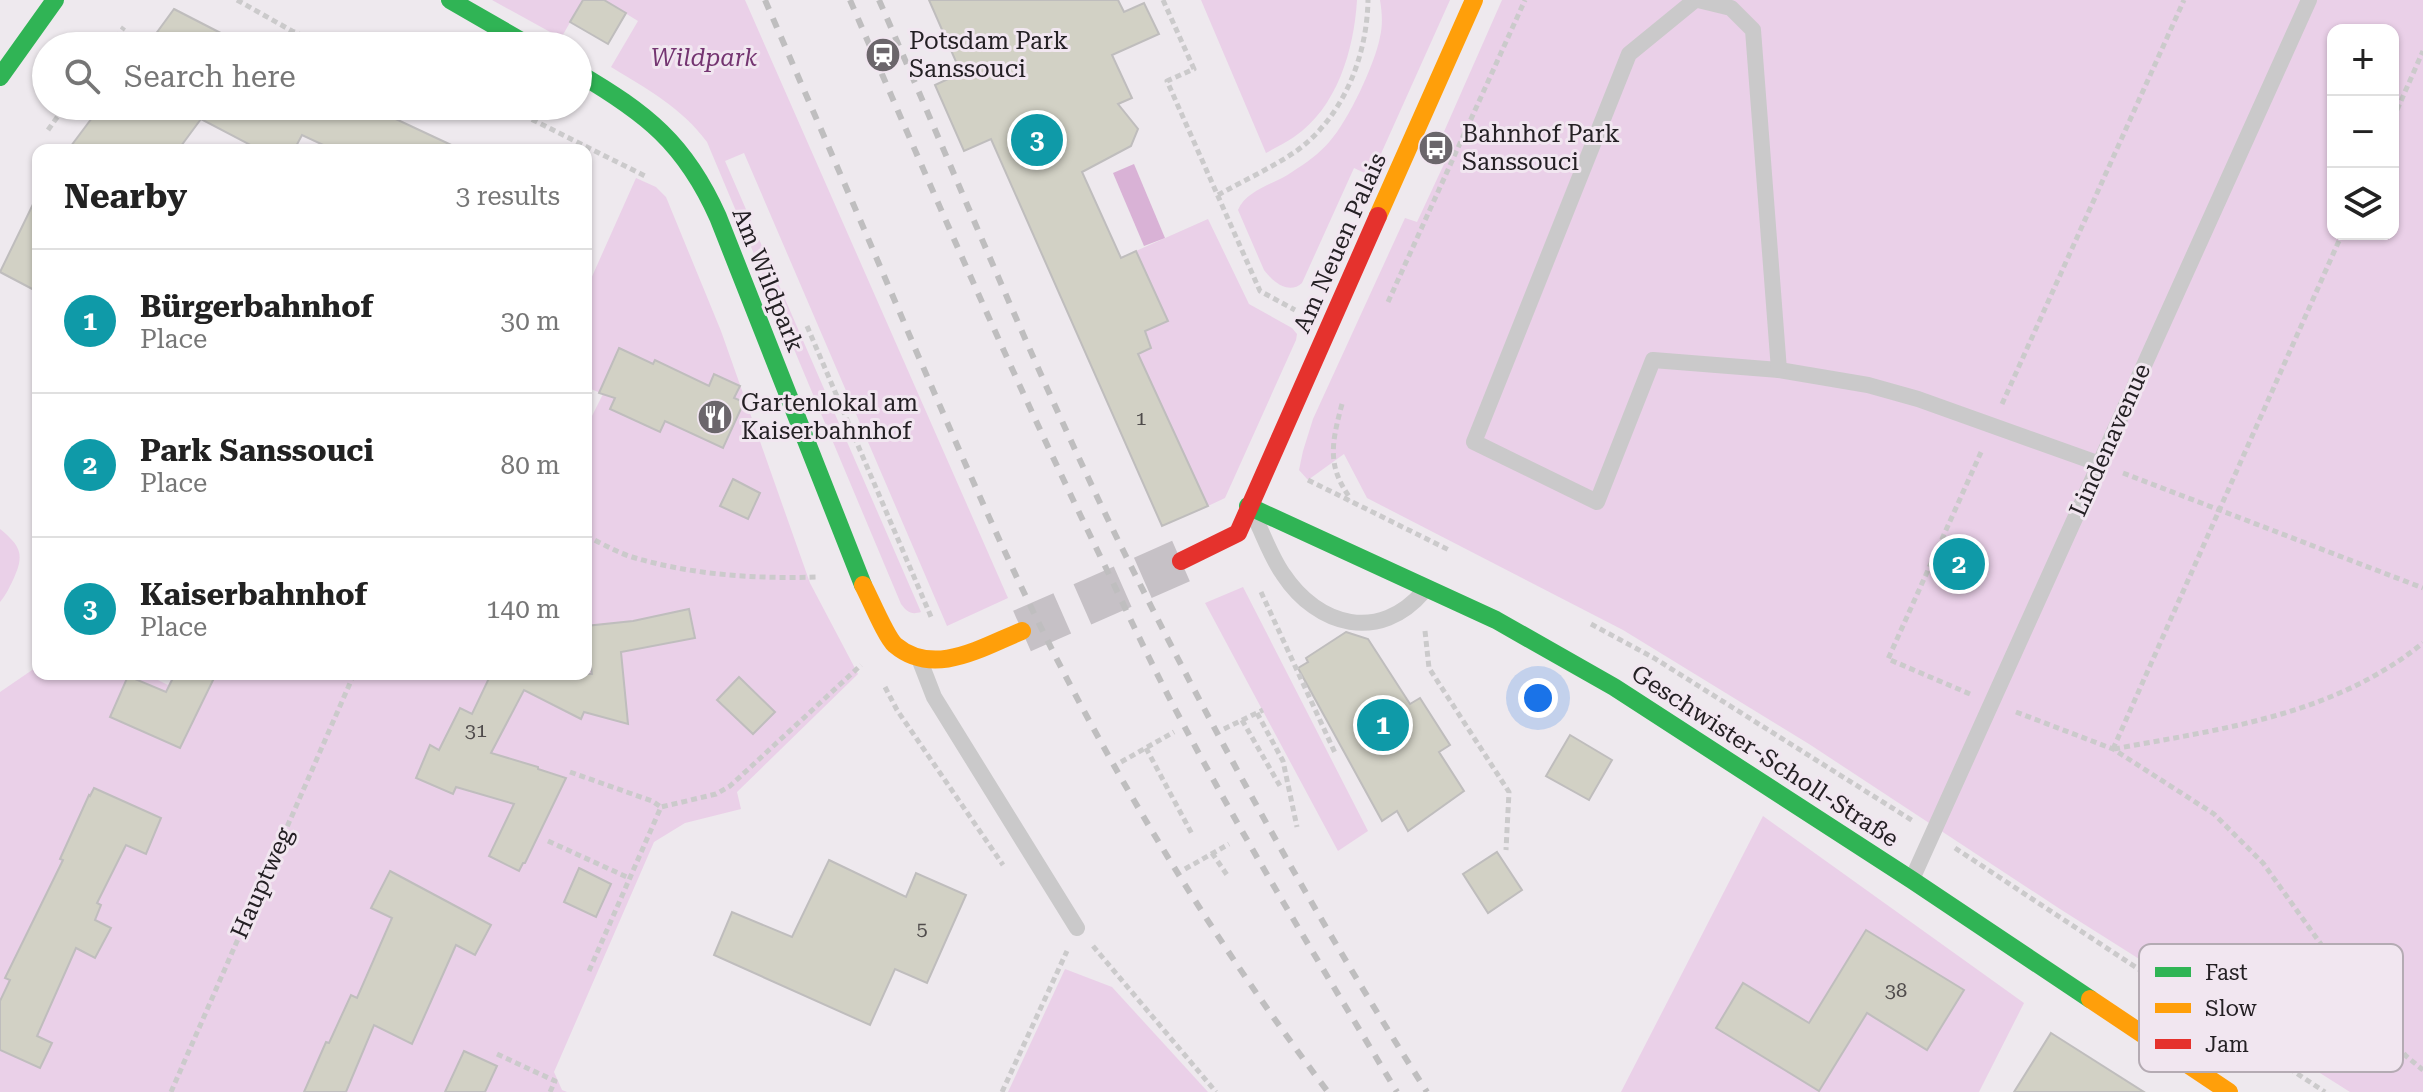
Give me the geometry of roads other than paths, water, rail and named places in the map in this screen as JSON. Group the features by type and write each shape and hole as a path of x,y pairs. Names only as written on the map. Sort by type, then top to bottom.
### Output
{"street":[{"path":"32,32 55,0"},
{"path":"450,0 506,32"},
{"name":"Am Neuen Palais","path":"1248,506 1474,0"},
{"path":"0,77 32,32"},
{"name":"Am Wildpark","path":"592,81 616,95 668,137 694,172 718,217 858,575 893,644 920,659"},
{"path":"1181,561 1238,533 1248,506"},
{"name":"Geschwister-Scholl-Straße","path":"1248,506 1496,620 1614,687 2139,1032"},
{"path":"920,659 950,660 1022,631"},
{"name":"Geschwister-Scholl-Straße","path":"2199,1072 2229,1092"}],"lane":[{"path":"1779,370 1753,30 1731,8 1696,0 1629,54 1474,442 1597,502 1653,360 1779,370 1868,385 1918,399 2100,464"},
{"name":"Lindenavenue","path":"1912,880 2309,0"},
{"path":"1248,506 1282,574 1303,598 1329,616 1351,622 1380,622 1411,607 1429,590"},
{"path":"920,659 934,697 1077,928"}],"tunnel":[{"path":"1022,631 1181,561"}],"railway":[{"path":"765,0 970,474 1064,673 1123,782 1187,888 1328,1092"},
{"path":"850,0 1006,355 1161,682 1259,861 1397,1092"},
{"path":"879,0 1053,402 1115,534 1225,747 1303,887 1427,1092"}],"place":[{"name":"Potsdam Park Sanssouci","path":"883,55"},
{"name":"Kaiserbahnhof","path":"1037,140"},
{"name":"Bahnhof Park Sanssouci","path":"1436,148"},
{"name":"Gartenlokal am Kaiserbahnhof","path":"715,417"},
{"name":"Park Sanssouci","path":"1959,564"},
{"name":"Bürgerbahnhof","path":"1383,725"}],"park label":[{"name":"Wildpark","path":"704,58"}]}
